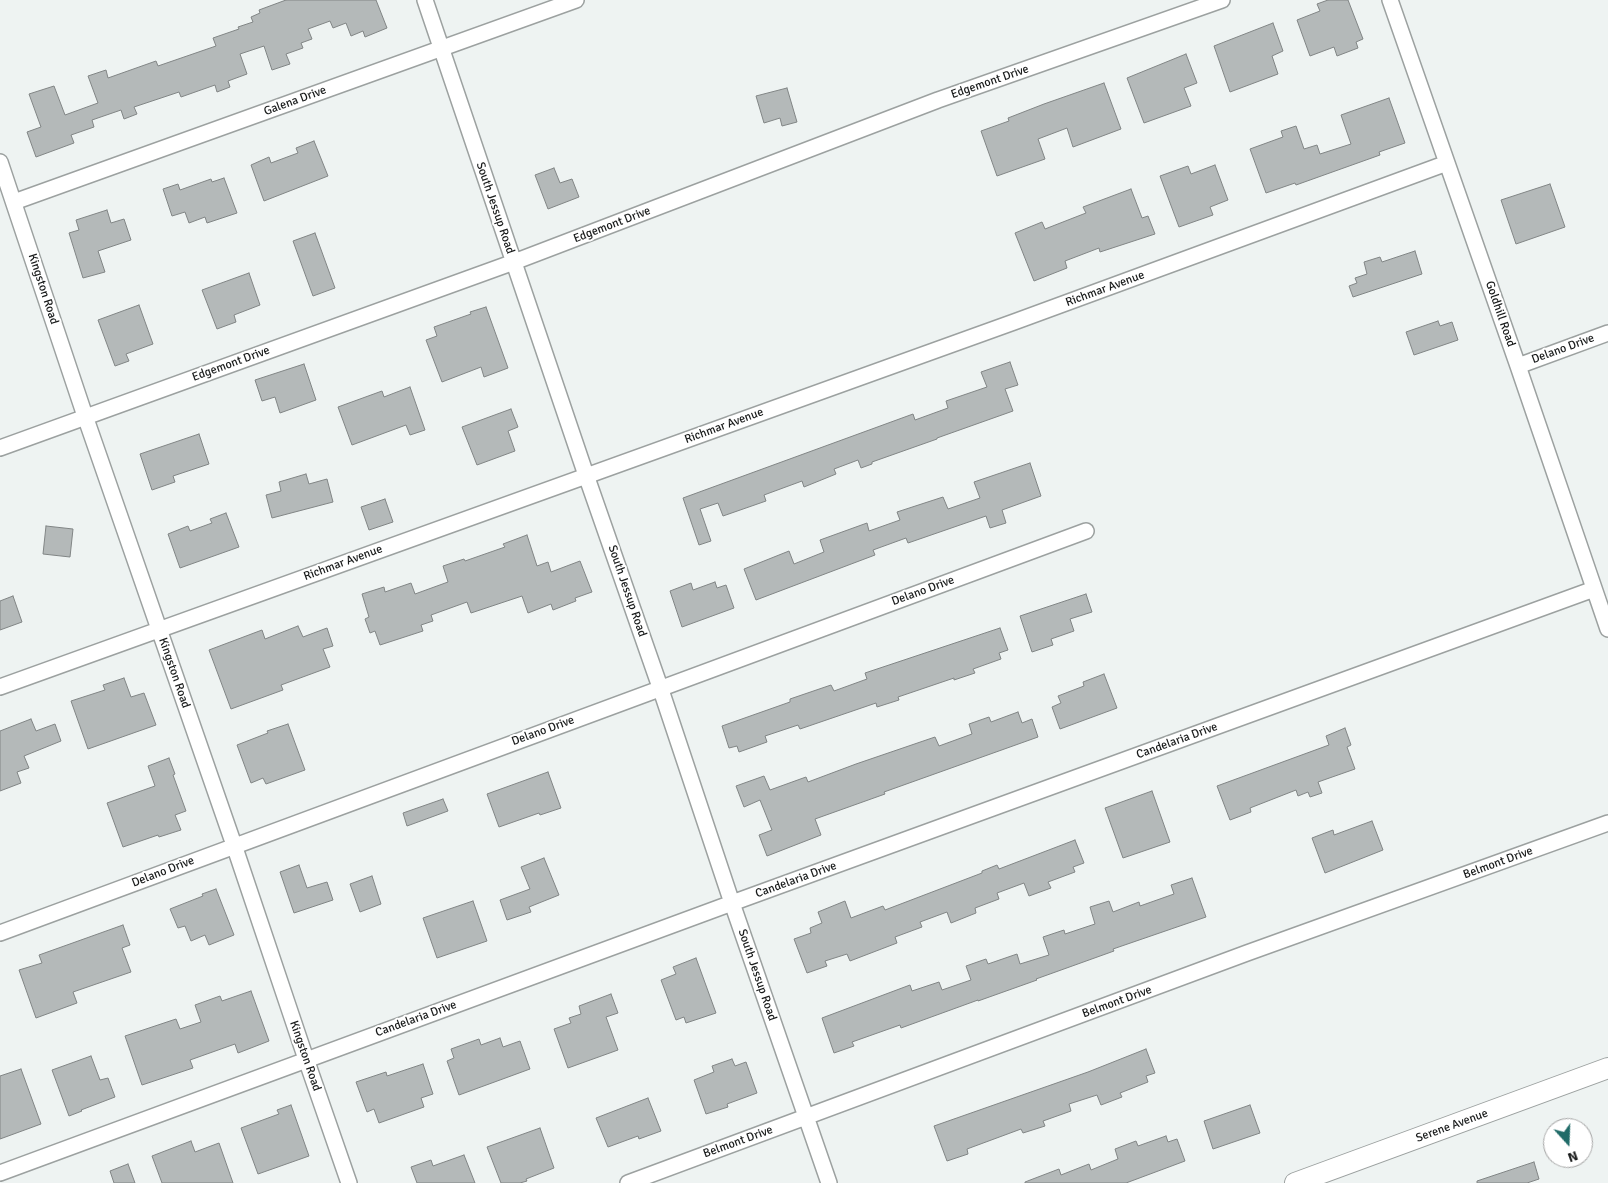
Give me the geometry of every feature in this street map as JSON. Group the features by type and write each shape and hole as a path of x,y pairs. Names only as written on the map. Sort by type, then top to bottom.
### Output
{"street":[{"name":"South Jessup Road","path":"425,0 829,1183"},
{"name":"Galena Drive","path":"14,202 576,0"},
{"name":"Edgemont Drive","path":"0,448 514,262 938,100 1222,0"},
{"name":"Goldhill Road","path":"1390,0 1608,629"},
{"name":"Kingston Road","path":"0,162 85,416 349,1183"},
{"name":"Richmar Avenue","path":"0,687 995,329 1447,162"},
{"name":"Delano Drive","path":"1518,366 1608,333"},
{"name":"Delano Drive","path":"0,933 1086,530"},
{"name":"Candelaria Drive","path":"0,1173 306,1059 1594,589"},
{"name":"Belmont Drive","path":"628,1183 1238,957 1608,823"},
{"name":"Serene Avenue","path":"1295,1183 1608,1068"}],"building":[{"path":"286,0 376,0 387,28 365,37 363,31 351,36 346,23 333,28 330,21 308,29 312,39 301,43 303,48 286,54 290,64 272,70 264,46 240,54 247,74 228,81 230,87 217,92 215,85 181,97 179,92 134,107 137,114 124,119 121,110 92,120 94,127 71,135 74,143 36,157 27,132 41,127 29,94 54,86 65,115 98,103 88,76 106,70 108,78 156,61 158,66 216,46 213,38 253,22 251,17 260,13 259,10"},
{"path":"1328,0 1348,0 1363,39 1356,42 1358,48 1337,56 1334,47 1310,56 1297,20 1320,11 1317,4"},
{"path":"1273,23 1283,51 1272,56 1278,74 1230,92 1214,46"},
{"path":"1186,54 1197,83 1184,88 1191,106 1144,123 1127,78"},
{"path":"1104,83 1121,129 1073,147 1067,128 1038,139 1045,159 997,176 981,131 1009,121 1008,118"},
{"path":"787,88 797,122 782,126 780,118 764,123 756,96"},
{"path":"1389,98 1405,143 1379,152 1380,155 1296,185 1295,183 1266,193 1250,149 1283,137 1281,131 1296,126 1304,149 1317,145 1320,154 1351,144 1341,115"},
{"path":"314,141 328,176 264,201 251,165 269,157 271,163 298,153 296,148"},
{"path":"1215,165 1228,200 1210,207 1213,215 1179,227 1160,176 1188,166 1191,174"},
{"path":"554,168 560,183 572,179 579,197 548,209 535,175"},
{"path":"224,178 237,213 207,223 205,217 189,223 185,212 172,216 163,189 178,184 180,190 211,179 212,182"},
{"path":"1550,184 1565,227 1516,244 1501,200"},
{"path":"1131,189 1142,218 1148,216 1155,234 1100,252 1099,248 1065,261 1067,268 1034,281 1015,233 1042,222 1045,229 1086,213 1083,207"},
{"path":"107,210 111,223 124,219 131,240 98,251 105,272 83,278 69,233 79,230 76,220"},
{"path":"315,233 335,288 313,296 293,241"},
{"path":"1415,251 1422,274 1353,297 1349,286 1357,283 1355,278 1367,274 1364,262 1380,257 1382,262"},
{"path":"249,273 260,305 234,315 236,322 217,329 202,290"},
{"path":"139,305 153,344 126,354 129,361 115,366 98,320"},
{"path":"486,307 508,368 484,377 481,367 442,382 426,340 437,336 434,327"},
{"path":"1438,321 1440,326 1452,322 1458,340 1414,355 1406,332"},
{"path":"1010,362 1018,385 1005,389 1013,411 872,462 872,464 861,468 858,460 834,469 836,474 804,487 802,481 764,495 766,501 723,516 718,503 700,509 711,541 699,545 683,498 913,414 915,420 948,408 946,401 987,387 981,372"},
{"path":"304,364 316,400 280,413 275,397 262,401 255,380"},
{"path":"410,387 425,430 410,435 406,425 352,445 338,407 382,391 384,397"},
{"path":"511,409 518,427 508,431 515,451 477,465 462,427"},
{"path":"199,434 209,464 173,476 175,482 152,490 140,454"},
{"path":"1030,463 1041,496 1002,510 1006,523 990,528 986,516 908,543 906,538 873,550 875,555 756,600 744,569 789,551 794,564 824,552 820,540 867,523 869,531 900,520 897,512 943,497 948,509 980,498 974,482"},
{"path":"306,474 309,484 327,479 333,502 272,518 266,495 281,491 279,482"},
{"path":"385,499 393,522 369,530 361,507"},
{"path":"226,513 239,547 180,568 168,534 188,526 190,531 212,523 210,519"},
{"path":"46,526 73,529 70,557 43,554"},
{"path":"527,535 537,566 548,562 551,572 580,561 592,592 575,598 576,601 553,610 551,604 528,613 522,596 471,613 467,602 431,615 433,621 421,625 423,631 380,645 375,631 370,633 365,619 369,617 362,594 384,587 385,592 411,583 415,594 448,582 443,566 464,559 465,561 505,547 503,544"},
{"path":"715,582 717,588 726,585 734,608 682,627 670,591 691,583 693,590"},
{"path":"1086,594 1092,612 1070,619 1074,631 1051,639 1053,645 1032,652 1020,616"},
{"path":"13,596 22,622 0,630 0,601"},
{"path":"298,626 303,637 327,628 333,646 323,649 330,667 281,685 283,690 231,709 209,650 262,630 265,639"},
{"path":"1000,628 1008,650 999,653 1001,659 973,669 975,673 898,697 899,700 877,707 876,703 800,729 798,725 765,736 767,742 739,752 737,746 729,748 722,726 831,685 834,691 867,679 865,673"},
{"path":"1104,674 1117,708 1060,729 1052,707 1061,703 1058,696 1084,686 1083,682"},
{"path":"124,678 131,697 144,693 156,725 88,749 71,701 105,690 103,685"},
{"path":"1018,712 1022,723 1032,719 1038,737 884,792 885,794 815,819 821,835 767,856 759,835 772,830 760,800 744,807 736,786 764,776 770,790 806,777 808,782 935,737 939,746 972,734 969,724 989,717 991,722"},
{"path":"31,719 36,731 55,724 61,741 24,756 29,768 17,772 21,783 0,791 0,731"},
{"path":"288,724 305,770 266,784 263,778 251,783 237,745 268,733 267,731"},
{"path":"1345,728 1351,745 1347,747 1355,769 1318,782 1322,793 1310,797 1308,792 1298,796 1296,790 1250,808 1251,812 1230,820 1217,786 1329,745 1326,736"},
{"path":"169,758 186,811 175,815 181,830 159,837 158,835 123,847 107,803 155,786 148,766"},
{"path":"548,772 561,808 540,815 539,813 499,827 487,794"},
{"path":"1152,791 1170,842 1123,858 1105,808"},
{"path":"443,799 448,811 407,826 403,813"},
{"path":"1372,821 1383,850 1325,873 1312,838 1333,830 1334,835"},
{"path":"1075,840 1084,863 1073,867 1075,872 1048,882 1051,888 1029,896 1024,883 997,893 999,899 975,908 976,913 951,923 947,912 920,922 922,927 895,937 897,943 850,961 847,954 825,961 827,966 807,973 794,939 811,933 810,928 822,923 818,912 845,901 851,918 883,906 885,910 982,873 982,871 997,865 999,869"},
{"path":"544,858 559,895 529,907 531,912 507,920 500,900 530,889 521,867"},
{"path":"299,865 307,888 327,882 333,900 294,913 280,872"},
{"path":"372,876 381,904 360,912 350,884"},
{"path":"1192,878 1206,917 1113,949 1114,951 978,1001 901,1028 900,1025 852,1042 854,1046 834,1053 822,1018 910,985 912,991 939,982 942,990 971,980 966,966 986,959 988,964 1017,954 1020,964 1049,955 1043,937 1064,930 1065,934 1095,924 1090,907 1109,901 1113,912 1139,902 1140,906 1174,894 1171,885"},
{"path":"216,889 234,935 209,945 205,935 191,941 185,926 178,928 170,909"},
{"path":"473,901 487,941 437,958 423,918"},
{"path":"123,925 130,945 122,948 131,972 73,992 77,1003 36,1018 19,970 42,963 39,955"},
{"path":"696,958 716,1013 686,1023 684,1017 676,1020 661,980 676,974 673,967"},
{"path":"251,991 269,1041 238,1053 235,1044 190,1060 193,1068 142,1085 125,1036 176,1019 180,1029 201,1022 195,1005 220,996 222,1001"},
{"path":"611,994 618,1013 606,1017 618,1050 568,1068 554,1029 571,1023 569,1018 581,1014 579,1006"},
{"path":"500,1038 503,1047 520,1041 530,1069 459,1095 447,1061 454,1058 451,1049 479,1039 481,1045"},
{"path":"1146,1049 1155,1073 1146,1076 1148,1082 1120,1093 1122,1097 1101,1105 1097,1095 1069,1104 1071,1111 1043,1121 1045,1126 1023,1133 1021,1129 967,1149 968,1154 947,1161 934,1126 1088,1072"},
{"path":"91,1056 100,1080 108,1078 115,1097 69,1116 52,1070"},
{"path":"732,1059 735,1066 746,1062 757,1093 727,1104 728,1107 706,1114 694,1080 714,1072 712,1066"},
{"path":"423,1064 433,1094 421,1098 424,1107 379,1123 374,1109 367,1112 356,1082 386,1072 387,1076"},
{"path":"21,1069 41,1124 0,1139 0,1076"},
{"path":"648,1098 661,1131 639,1139 638,1136 608,1147 596,1118"},
{"path":"291,1105 309,1156 258,1174 241,1128 279,1114 277,1110"},
{"path":"1250,1105 1260,1133 1213,1149 1204,1121"},
{"path":"540,1128 554,1168 520,1183 501,1183 487,1147"},
{"path":"1166,1136 1168,1142 1177,1139 1185,1161 1126,1183 1025,1183 1059,1169 1061,1175 1089,1164 1091,1170 1118,1159 1115,1149 1136,1141 1138,1146"},
{"path":"191,1141 195,1152 219,1143 233,1183 162,1183 152,1156"},
{"path":"464,1155 475,1183 417,1183 411,1167 431,1160 433,1166"},
{"path":"1534,1162 1539,1179 1527,1183 1477,1183 1477,1181"},
{"path":"128,1164 135,1183 114,1183 110,1171"}]}
